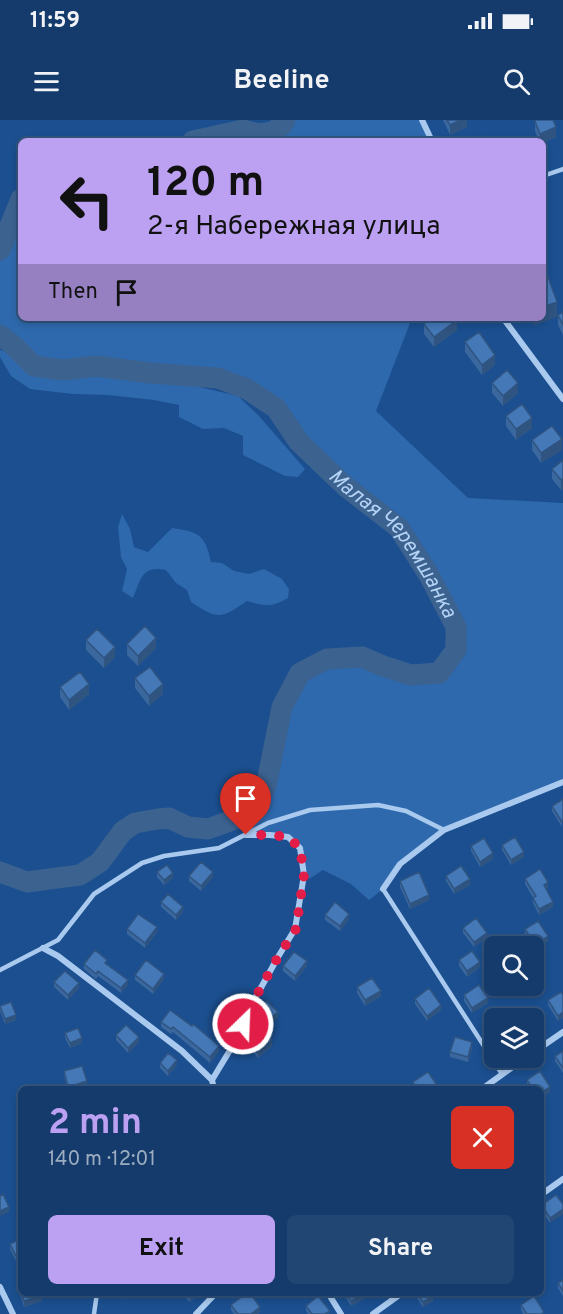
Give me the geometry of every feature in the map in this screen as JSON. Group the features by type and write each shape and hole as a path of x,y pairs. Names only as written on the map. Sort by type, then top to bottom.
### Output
{"street":[{"path":"422,120 431,138"},
{"path":"505,321 563,399"},
{"path":"383,889 400,864 444,830 563,782"},
{"path":"212,1080 238,1037 248,1011 278,957 296,929 304,875 300,848 288,837 246,835"},
{"path":"44,948 58,956 182,1052 212,1080 213,1086"},
{"path":"544,1045 563,1032"},
{"path":"486,1086 511,1068"},
{"path":"544,1193 563,1179"},
{"path":"0,1287 13,1314"},
{"path":"196,1314 213,1296"},
{"path":"329,1296 341,1314"},
{"path":"373,1314 398,1296"}],"lane":[{"path":"546,175 563,169"},
{"path":"0,970 58,940 94,894 142,863 164,856 219,848 268,823 310,810 378,805 405,811 444,830"},
{"path":"383,889 502,1074"},
{"path":"94,1314 97,1296"}],"shaded area":[{"path":"285,120 422,120 431,138 207,138 243,130 259,134 273,132"},
{"path":"18,206 18,321 411,321 376,411 468,498 563,503 563,782 444,830 400,864 383,889 369,900 351,884 323,870 309,879 300,848 288,837 246,835 266,787 282,707 300,673 327,659 362,657 383,666 422,674 439,673 456,650 456,627 429,575 399,528 345,486 299,442 276,408 247,389 218,378 96,366 63,370 34,366 0,335 0,250"},
{"path":"0,350 11,353 34,374 64,378 96,376 143,379 191,385 238,396 259,416 305,469 298,477 285,476 243,455 243,436 224,428 203,429 179,417 179,405 108,395 30,389 11,376 0,357"},
{"path":"122,514 130,529 134,547 148,552 172,528 189,531 203,540 211,562 222,563 234,571 249,574 264,569 282,579 289,589 288,598 268,605 247,601 225,614 214,614 191,602 187,590 176,583 166,570 158,569 144,575 133,598 122,591 127,569 121,557 118,527"}],"building":[{"path":"447,120 461,120 450,125"},
{"path":"536,120 553,120 556,127 540,134"},
{"path":"546,274 557,302 546,306"},
{"path":"563,312 563,325 558,315"},
{"path":"428,321 456,321 434,337 424,324"},
{"path":"479,332 495,355 482,365 465,342"},
{"path":"507,370 518,383 503,396 492,383"},
{"path":"522,404 532,418 516,429 506,416"},
{"path":"552,426 562,439 541,453 532,440"},
{"path":"563,460 563,479 561,480 552,469"},
{"path":"145,626 156,638 138,656 127,644"},
{"path":"97,629 115,647 104,658 86,640"},
{"path":"150,667 163,684 149,696 135,678"},
{"path":"80,672 89,684 69,700 60,687"},
{"path":"563,799 563,821 562,822 552,806"},
{"path":"515,837 524,852 511,860 502,845"},
{"path":"484,838 493,853 480,862 471,846"},
{"path":"201,862 213,872 201,886 189,876"},
{"path":"167,865 173,873 164,880 157,872"},
{"path":"461,866 470,879 454,889 446,876"},
{"path":"540,869 548,882 544,885 553,902 539,909 533,898 536,896 525,879"},
{"path":"419,872 429,895 410,904 400,881"},
{"path":"168,894 183,907 176,915 161,902"},
{"path":"335,902 349,914 340,926 325,915"},
{"path":"138,914 157,927 145,943 127,929"},
{"path":"476,918 487,933 474,942 463,928"},
{"path":"538,921 548,936 544,939 544,936 529,936 525,929"},
{"path":"95,950 107,960 105,963 128,980 121,988 98,971 96,974 84,964"},
{"path":"472,951 480,962 467,971 459,960"},
{"path":"294,952 307,961 295,976 283,966"},
{"path":"146,960 164,974 153,989 135,975"},
{"path":"65,971 79,983 68,995 54,982"},
{"path":"372,978 381,991 365,1000 357,987"},
{"path":"479,985 484,996 488,998 472,1008 464,995"},
{"path":"429,988 441,1005 427,1016 415,999"},
{"path":"561,992 563,1012 558,1016 548,1000"},
{"path":"267,1001 278,1012 268,1021 257,1010"},
{"path":"11,1002 16,1015 5,1019 0,1006"},
{"path":"170,1010 192,1026 193,1024 219,1046 210,1057 173,1027 171,1029 161,1022"},
{"path":"126,1025 139,1037 128,1048 116,1035"},
{"path":"78,1028 82,1038 70,1043 65,1033"},
{"path":"261,1029 272,1040 258,1053 248,1041"},
{"path":"455,1037 472,1042 468,1057 450,1052"},
{"path":"563,1051 563,1068 555,1056"},
{"path":"168,1053 177,1060 168,1071 160,1063"},
{"path":"82,1066 87,1081 68,1086 64,1071"},
{"path":"540,1071 550,1087 544,1091 544,1086 531,1086 527,1080"},
{"path":"428,1072 437,1085 415,1086 413,1082"},
{"path":"3,1194 9,1207 0,1211 0,1196"},
{"path":"556,1195 563,1204 563,1209 550,1218 544,1204"},
{"path":"18,1240 18,1255 16,1256 10,1244"},
{"path":"563,1280 563,1291 558,1283"},
{"path":"22,1296 39,1296 24,1301"},
{"path":"243,1296 252,1296 260,1307 251,1314 238,1314 231,1305"},
{"path":"318,1296 330,1311 325,1314 312,1314 306,1306"},
{"path":"348,1296 359,1296 351,1301"},
{"path":"419,1296 433,1296 423,1302"},
{"path":"534,1296 544,1312 527,1314 521,1305"}],"waterway":[{"name":"Малая Черемшанка","path":"207,138 243,130 259,134 273,132 285,120"},
{"name":"Малая Черемшанка","path":"0,250 18,206"},
{"name":"Малая Черемшанка","path":"0,335 34,366 63,370 96,366 218,378 247,389 276,408 299,442 345,486 399,528 429,575 456,627 456,650 439,673 411,675 362,657 327,659 300,673 282,707 266,787 238,818 208,829 188,827 169,818 135,823 123,831 100,862 80,875 27,882 0,872"}],"route":[{"path":"243,1024 278,957 296,929 304,875 300,848 288,837 246,835"}]}
